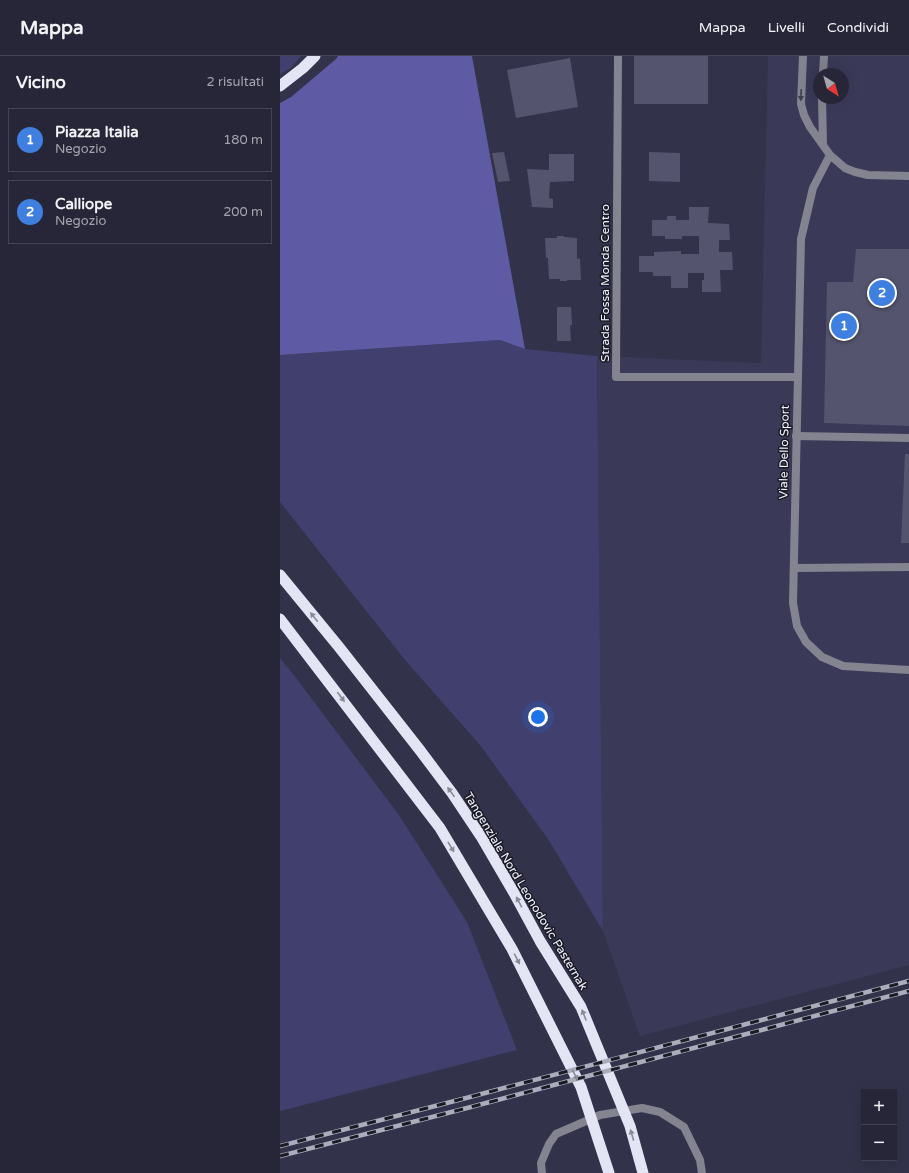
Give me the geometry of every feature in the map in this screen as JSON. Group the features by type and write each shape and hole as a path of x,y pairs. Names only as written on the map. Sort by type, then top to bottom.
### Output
{"highway":[{"path":"280,86 303,68 315,56"},
{"name":"Tangenziale Nord Leonodovic Pasternak","path":"280,575 339,647 452,793 482,838 514,892 540,941 581,1007 630,1126 643,1173"},
{"path":"280,619 440,828 512,949 581,1087 609,1173"}],"street":[{"name":"Strada Fossa Monda Centro","path":"618,56 616,378 797,377"},
{"path":"803,56 801,104 804,115 810,127 830,155 845,168 855,172 868,175 909,176"},
{"path":"823,68 824,56"},
{"path":"822,104 823,144"},
{"name":"Viale Dello Sport","path":"830,155 813,188 801,239 793,603 797,626 806,642 822,657 843,666 909,670"},
{"path":"796,436 909,438"},
{"path":"794,568 909,568"},
{"path":"542,1173 541,1163 549,1144 556,1134 600,1114 642,1108 660,1112 684,1126 700,1160 702,1173"}],"shaded area":[{"path":"280,56 301,56 291,68 280,74"},
{"path":"338,56 472,56 525,349 500,340 280,355 280,103 291,97"},
{"path":"768,56 909,56 909,965 640,1036 603,931 597,356 761,363"},
{"path":"501,340 525,349 597,356 603,931 548,839 480,745 405,660 280,502 280,355"},
{"path":"280,658 399,815 467,922 517,1050 280,1111"}],"building":[{"path":"634,56 708,56 708,104 634,104"},
{"path":"570,58 578,107 516,118 507,70"},
{"path":"504,152 510,181 498,182 492,153"},
{"path":"649,152 680,153 680,182 649,181"},
{"path":"549,154 574,154 574,181 550,182 549,198 553,199 553,208 532,207 527,169 549,170"},
{"path":"689,207 709,207 708,223 729,224 730,240 719,240 719,252 732,252 733,270 720,270 721,292 702,292 702,280 704,280 704,273 688,273 688,288 671,288 671,276 653,276 653,272 639,272 639,256 654,256 654,252 681,251 681,254 699,254 699,236 682,236 682,239 665,239 665,236 652,236 652,220 667,220 667,216 676,216 676,220 689,220"},
{"path":"557,236 577,238 577,259 580,258 581,280 560,281 560,279 549,279 545,238 557,238"},
{"path":"856,249 909,249 909,426 824,423 827,282 853,282"},
{"path":"557,307 571,307 571,341 557,341"},
{"path":"905,454 909,454 909,543 901,543"}],"railway":[{"path":"280,1146 909,981"},
{"path":"280,1156 909,991"}],"place":[{"name":"Calliope","path":"882,293"},
{"name":"Piazza Italia","path":"844,326"}]}
